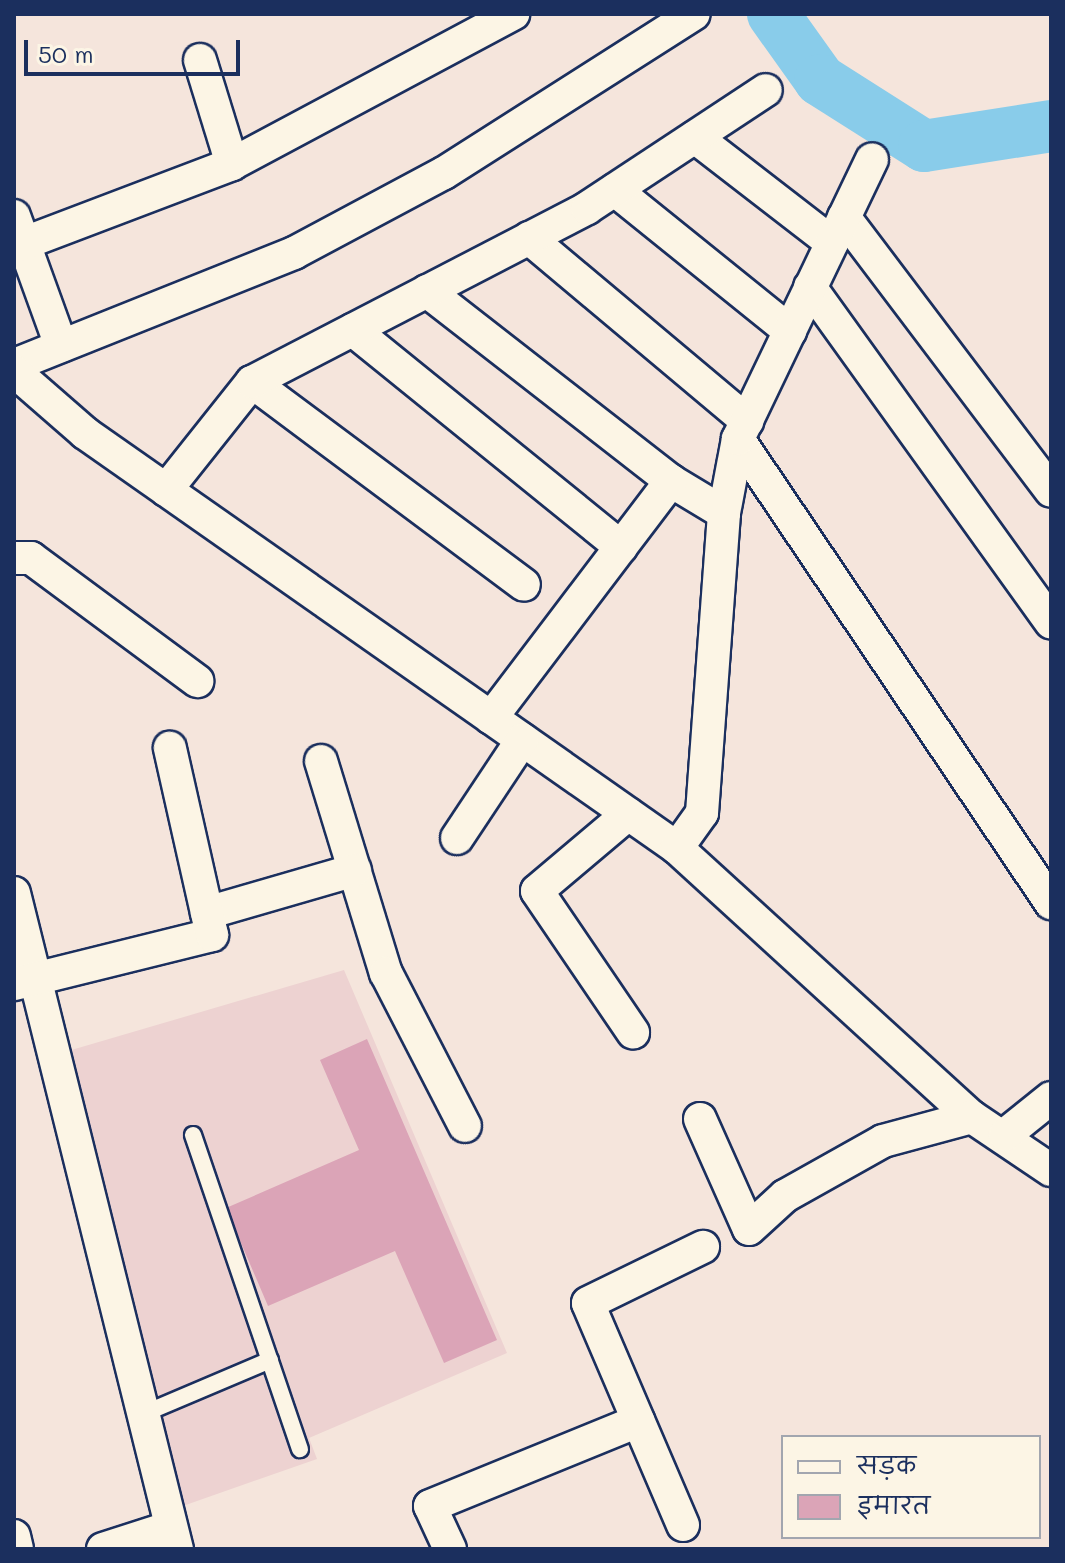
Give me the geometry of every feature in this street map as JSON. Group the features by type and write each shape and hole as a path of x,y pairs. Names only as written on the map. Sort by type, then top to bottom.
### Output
{"street":[{"path":"14,365 294,253 444,173 694,14"},
{"path":"61,346 17,236 232,164 508,15"},
{"path":"200,60 232,164"},
{"path":"166,490 252,382 615,190 766,90"},
{"path":"695,137 838,230 1051,491"},
{"path":"677,848 702,813 724,513 742,430 872,159"},
{"path":"615,190 790,331"},
{"path":"529,238 742,430 1051,903"},
{"path":"810,287 1051,623"},
{"path":"427,291 671,481 724,513"},
{"path":"353,330 621,547"},
{"path":"14,371 85,433 677,848 972,1117 1005,1135 1051,1170"},
{"path":"252,382 524,585"},
{"path":"491,718 671,481"},
{"path":"14,558 31,558 197,681"},
{"path":"457,838 522,740"},
{"path":"25,982 212,935 170,748"},
{"path":"321,761 386,973 465,1126"},
{"path":"628,814 537,891 633,1032"},
{"path":"207,913 355,870"},
{"path":"14,893 25,982 174,1538 103,1549"},
{"path":"1005,1135 1051,1098"},
{"path":"700,1119 749,1229 785,1196 883,1141 972,1117"},
{"path":"683,1525 588,1303 703,1247"},
{"path":"450,1549 430,1506 638,1421"},
{"path":"14,1536 17,1549"}],"lane":[{"path":"193,1135 300,1449"},
{"path":"143,1414 270,1360"}],"shaded area":[{"path":"344,970 507,1353 309,1438 317,1459 180,1507 68,1051"}],"building":[{"path":"367,1039 497,1340 444,1363 395,1251 268,1306 226,1208 359,1150 320,1060"}],"waterway":[{"path":"773,14 820,80 924,146 1051,126"}]}
